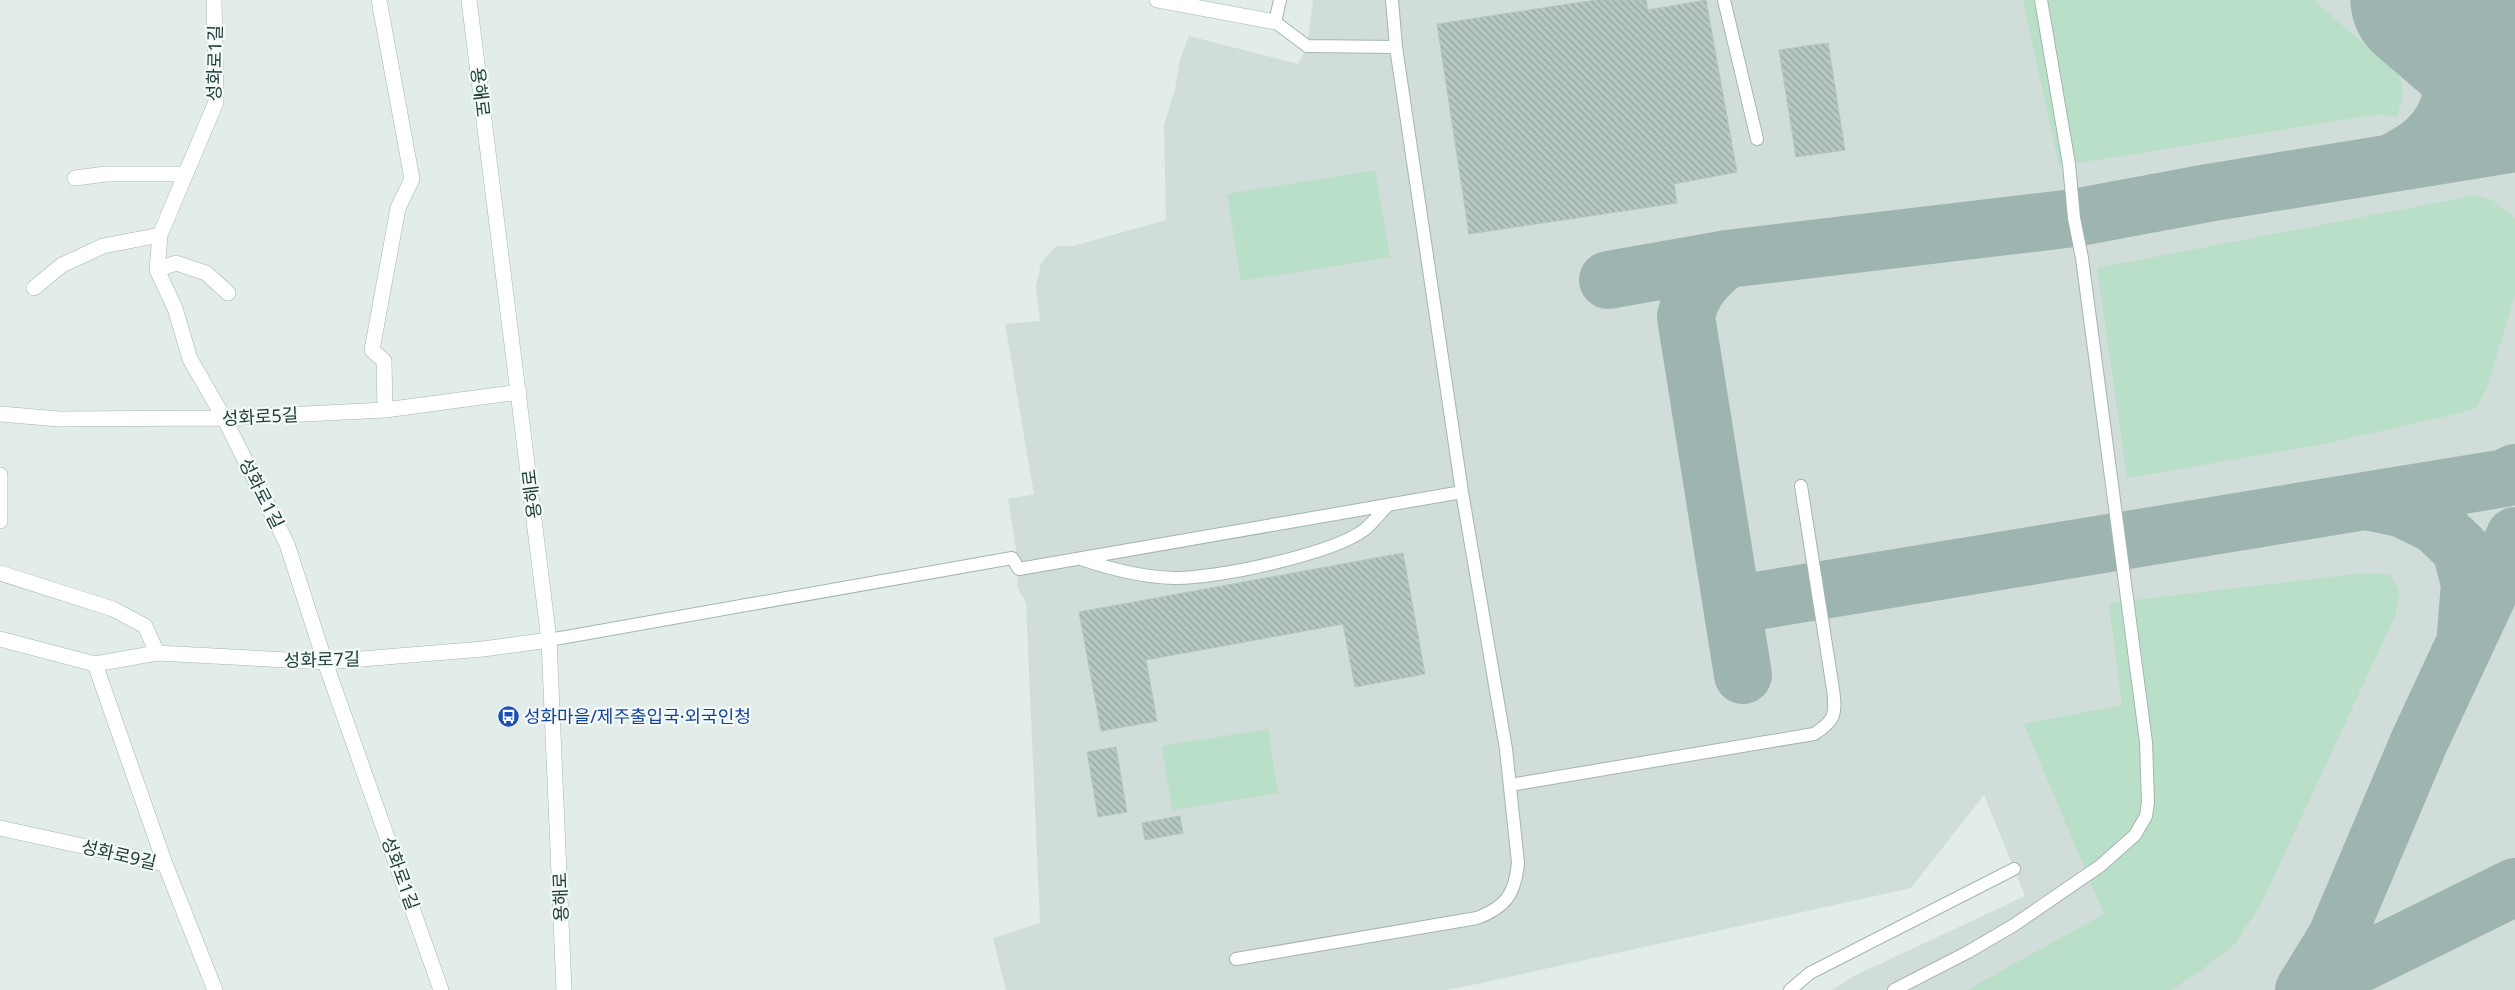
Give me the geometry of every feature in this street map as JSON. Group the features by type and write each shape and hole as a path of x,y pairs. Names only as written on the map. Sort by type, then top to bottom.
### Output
{"street":[{"name":"성화로1길","path":"214,0 216,102 160,235 157,270 174,308 190,359 224,418 287,544 325,662 441,990"},
{"path":"379,0 412,179 398,208 372,350 384,361 385,410"},
{"name":"용해로","path":"469,0 549,640 564,990"},
{"path":"1157,0 1275,22"},
{"path":"74,178 106,174 186,174"},
{"path":"34,288 62,265 104,246 160,235"},
{"path":"157,270 176,262 206,273 228,293"},
{"name":"성화로5길","path":"0,414 58,419 224,418 385,410 519,392"},
{"path":"0,475 0,521"},
{"path":"0,573 113,609 145,626 157,653"},
{"name":"성화로7길","path":"0,639 95,664 157,653 325,662 484,650 549,640"},
{"path":"95,664 165,864"},
{"name":"성화로9길","path":"0,828 165,864 215,990"}],"lane":[{"path":"1280,0 1275,22 1307,46 1396,47"},
{"path":"1236,959 1477,918 1493,912 1506,901 1516,882 1518,863 1510,785 1462,492 1396,47 1392,0"},
{"path":"1724,0 1757,139"},
{"path":"1894,990 1968,952 2029,915 2119,850 2135,835 2146,816 2148,802 2145,732 2082,258 2074,218 2069,164 2041,0"},
{"path":"1510,785 1814,734 1828,725 1836,711 1801,486"},
{"path":"549,640 1012,558 1019,569 1462,492"},
{"path":"1080,559 1137,574 1174,578 1212,574 1294,558 1333,546 1364,530 1388,505"},
{"path":"1790,990 1810,973 2014,869"}],"shaded area":[{"path":"1313,0 2515,0 2515,990 1832,990 1854,976 2025,896 1984,795 1911,888 1477,984 1446,990 1006,990 993,938 1040,923 1026,603 1017,586 1019,569 1008,499 1034,494 1005,324 1040,321 1036,286 1041,263 1056,246 1073,246 1166,220 1164,126 1175,89 1180,59 1189,36 1298,64 1307,46"}],"green space":[{"path":"2023,0 2313,0 2399,74 2403,90 2400,106 2396,117 2380,114 2059,166"},
{"path":"1375,170 1390,257 1241,281 1227,194"},
{"path":"2477,195 2494,201 2515,218 2515,295 2486,390 2477,407 2464,412 2324,444 2127,478 2097,268"},
{"path":"2366,573 2390,575 2399,589 2396,614 2261,904 2235,944 2171,990 1967,990 2104,914 2024,724 2122,705 2109,603"},
{"path":"1268,729 1278,793 1172,810 1162,746"}],"building":[{"path":"1596,0 1646,0 1648,10 1706,0 1737,172 1674,184 1677,203 1469,234 1437,24"},
{"path":"1828,43 1845,150 1796,157 1779,50"},
{"path":"1403,553 1425,674 1355,687 1343,624 1146,660 1157,721 1101,731 1079,612"},
{"path":"1116,747 1127,812 1098,817 1087,752"},
{"path":"1180,816 1183,833 1145,840 1142,823"}],"taxiway":[{"path":"2491,0 2502,44 2515,70"},
{"path":"2392,163 2410,153 2427,140 2442,121 2451,99 2454,75 2451,51 2427,4"},
{"path":"1608,280 1727,259 2074,218 2208,193 2515,143"},
{"path":"1727,259 1700,284 1688,307 1686,317 1743,675"},
{"path":"1732,605 2505,478 2515,473"},
{"path":"2367,501 2401,508 2436,525 2461,549 2470,584 2466,633"},
{"path":"2304,990 2336,938 2419,742 2515,536"},
{"path":"2306,990 2515,887"}],"runway":[{"path":"2423,0 2515,79"}],"place":[{"name":"성화마을/제주출입국·외국인청","path":"508,716"}]}
